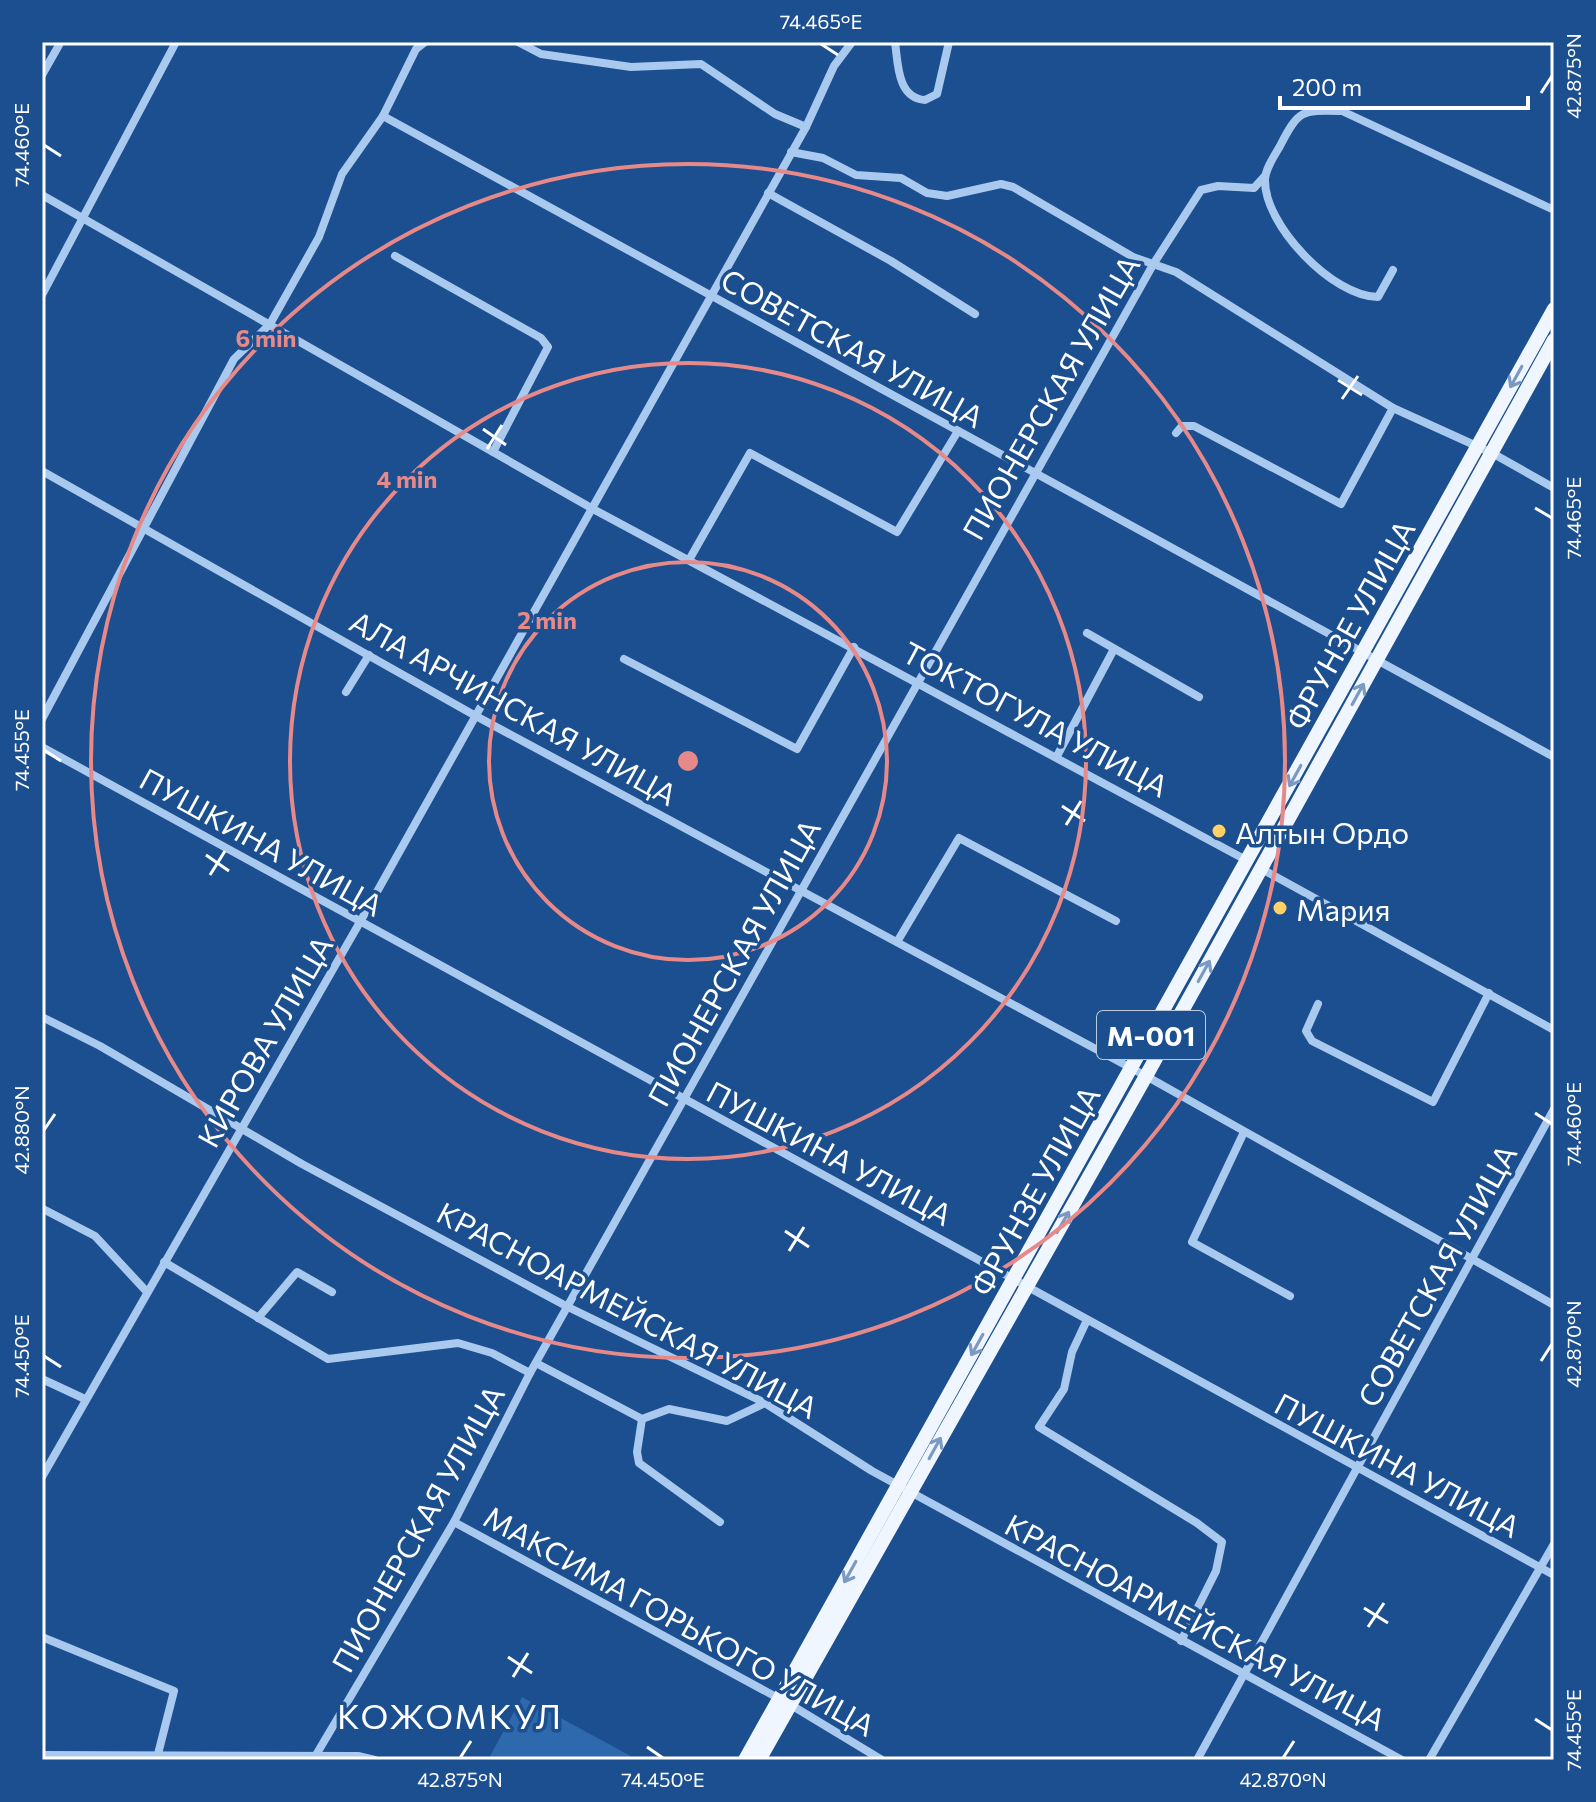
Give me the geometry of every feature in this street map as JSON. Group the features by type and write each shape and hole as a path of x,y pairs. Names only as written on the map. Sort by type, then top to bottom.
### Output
{"main road":[{"name":"ФРУНЗЕ УЛИЦА","path":"759,1760 785,1702 1021,1282 1146,1076 1363,653 1554,309"},
{"name":"ФРУНЗЕ УЛИЦА","path":"1021,1282 1132,1069 1377,661 1554,340"},
{"name":"ФРУНЗЕ УЛИЦА","path":"745,1760 785,1702"}],"street":[{"path":"42,295 176,42"},
{"path":"42,719 234,359 270,324 319,237 342,174 383,116 413,46 425,42"},
{"path":"518,42 541,54 631,67 701,64 775,114 806,127"},
{"name":"КИРОВА УЛИЦА","path":"42,1477 360,922 806,127 834,66 852,42"},
{"path":"895,42 902,85 911,95 925,100 937,94 949,42"},
{"path":"42,75 59,45"},
{"path":"1393,270 1378,297 1348,290 1327,276 1279,227 1271,213 1264,177 1294,118 1308,110 1342,111 1554,210"},
{"name":"СОВЕТСКАЯ УЛИЦА","path":"383,116 1554,757"},
{"path":"791,152 823,158 856,175 901,178 927,193 947,196 1001,184 1013,187 1133,257 1176,272 1393,408 1492,453 1554,488"},
{"name":"ПИОНЕРСКАЯ УЛИЦА","path":"314,1758 454,1522 530,1373 916,681 1154,263 1201,190 1218,186 1254,188 1264,177"},
{"path":"768,193 891,261 975,314"},
{"name":"ТОКТОГУЛА УЛИЦА","path":"42,195 84,216 593,509 1057,756 1554,1030"},
{"path":"395,256 541,338 548,347 493,452"},
{"path":"1176,433 1182,426 1194,426 1341,504 1393,408"},
{"path":"689,560 750,453 897,532 958,431"},
{"name":"АЛА АРЧИНСКАЯ УЛИЦА","path":"42,471 474,715 1146,1076 1554,1305"},
{"path":"1087,633 1199,697"},
{"path":"624,659 797,749 854,647"},
{"path":"1057,756 1114,649"},
{"path":"346,692 369,655"},
{"name":"ПУШКИНА УЛИЦА","path":"42,747 1554,1575"},
{"path":"897,942 959,838 1116,921"},
{"path":"1318,1004 1306,1031 1312,1041 1433,1102 1489,993"},
{"name":"КРАСНОАРМЕЙСКАЯ УЛИЦА","path":"42,1017 568,1307 765,1403 904,1489 1402,1760"},
{"name":"СОВЕТСКАЯ УЛИЦА","path":"1197,1760 1554,1109"},
{"path":"1244,1132 1192,1242 1290,1296"},
{"path":"45,1210 95,1236 147,1292"},
{"path":"164,1262 328,1359 458,1343 492,1353 530,1373"},
{"path":"258,1318 297,1272 332,1292"},
{"path":"1087,1320 1072,1352 1064,1389 1039,1427 1197,1523 1222,1542 1216,1571 1181,1641"},
{"path":"536,1363 642,1419 669,1409 727,1421 765,1403"},
{"path":"42,1379 85,1399"},
{"path":"642,1419 637,1452 639,1463 720,1522"},
{"name":"МАКСИМА ГОРЬКОГО УЛИЦА","path":"454,1522 785,1702 882,1760"},
{"path":"1429,1760 1554,1544"},
{"path":"42,1637 174,1691 157,1758"},
{"path":"42,1755 375,1760"}],"shaded area":[{"path":"522,1697 638,1760 488,1760"}],"place":[{"name":"Алтын Ордо","path":"1219,831"},
{"name":"Мария","path":"1280,908"}],"district":[{"name":"КОЖОМКУЛ","path":"450,1715"}]}
